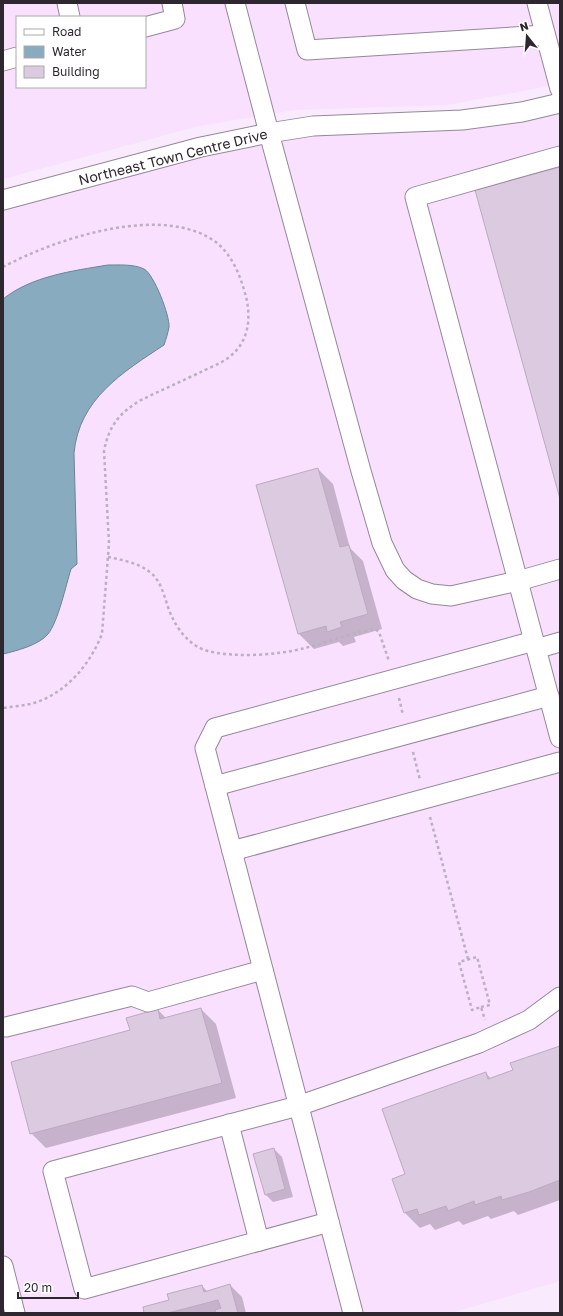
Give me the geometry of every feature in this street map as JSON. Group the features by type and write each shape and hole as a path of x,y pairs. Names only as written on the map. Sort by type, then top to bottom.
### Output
{"street":[{"path":"67,3 70,16"},
{"path":"146,26 175,19 172,3"},
{"path":"235,3 361,470 382,543 395,570 404,580 417,589 432,594 451,596 518,581 560,569"},
{"path":"296,3 307,50 545,35"},
{"path":"537,3 560,89"},
{"path":"3,61 16,58"},
{"name":"Northeast Town Centre Drive","path":"3,200 201,147 269,133 313,126 462,120 522,112 560,104"},
{"path":"560,156 415,197 560,738"},
{"path":"352,1313 206,748 215,728 535,645 560,642"},
{"path":"215,786 549,696"},
{"path":"232,851 560,762"},
{"path":"6,1027 132,996 148,1002 263,970"},
{"path":"329,1222 84,1289 54,1172 298,1106 479,1043 529,1020 560,997"},
{"path":"229,1124 259,1241"},
{"path":"3,1266 15,1313"}],"path":[{"path":"3,266 46,247 90,234 139,226 172,226 199,233 218,244 234,265 243,284 248,307 248,324 243,343 228,358 141,400 128,408 111,429 104,451 108,557 102,634 98,645 87,663 67,684 43,699 23,706 3,708"},
{"path":"108,557 134,563 151,573 158,580 178,628 199,648 228,654 262,654 291,651 376,629 380,632 390,665"},
{"path":"398,694 403,716"},
{"path":"413,751 422,786"},
{"path":"429,813 468,959"},
{"path":"477,957 490,1005 472,1010 459,962 468,959 477,957"},
{"path":"481,1007 486,1024"}],"shaded area":[{"path":"3,3 560,3 560,84 447,105 294,110 199,126 3,179"},
{"path":"560,102 560,1281 451,1313 3,1313 3,202 269,133"}],"water":[{"path":"108,265 136,266 148,272 157,287 167,314 169,322 168,334 164,345 119,377 94,402 84,417 78,434 74,453 77,564 71,569 55,621 48,634 33,644 3,654 3,299 14,291 39,280 67,272"}],"building":[{"path":"560,167 560,499 475,190"},
{"path":"318,468 340,547 349,545 368,614 340,622 342,627 327,632 326,626 298,634 256,485"},
{"path":"201,1008 222,1083 30,1134 11,1062 130,1030 126,1018 158,1009 160,1019"},
{"path":"560,1046 560,1180 529,1192 502,1200 501,1196 475,1205 474,1201 448,1211 446,1206 419,1215 417,1209 404,1213 392,1179 405,1174 382,1109 486,1072 488,1079 513,1070 510,1063"},
{"path":"274,1148 285,1189 265,1195 253,1154"},
{"path":"230,1284 238,1313 216,1313 215,1310 221,1308 218,1300 168,1313 144,1313 143,1307 169,1300 167,1294 202,1285 204,1292"}]}
